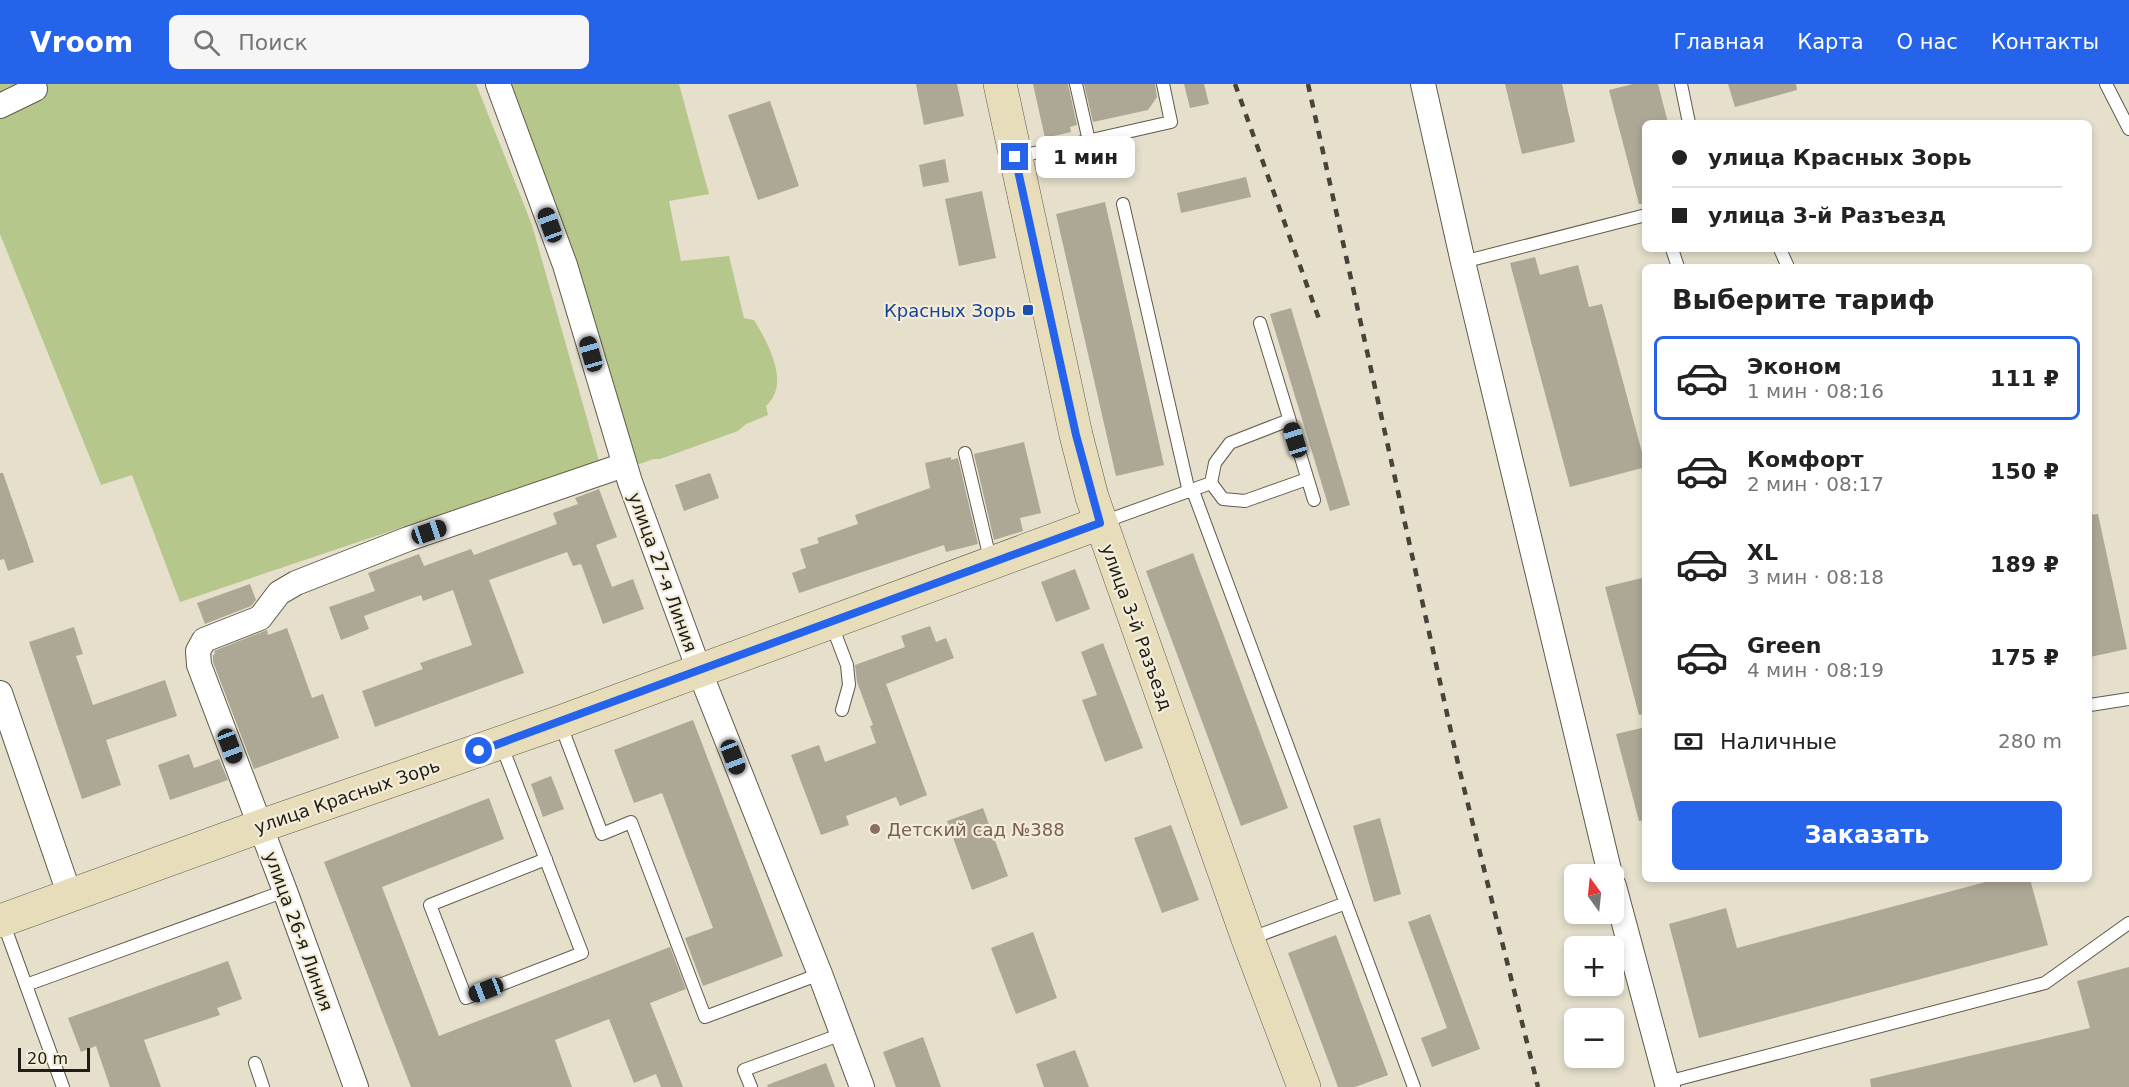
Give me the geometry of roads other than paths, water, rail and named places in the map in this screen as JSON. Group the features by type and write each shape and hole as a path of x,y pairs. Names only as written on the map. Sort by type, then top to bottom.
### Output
{"street":[{"name":"улица 27-я Линия","path":"498,84 566,265 624,465 699,670 820,974 862,1087"},
{"name":"улица 3-й Разъезд","path":"1000,84 1076,435 1100,523 1248,939 1304,1087"},
{"path":"1423,84 1462,262 1606,864"},
{"path":"0,106 35,89"},
{"name":"улица 26-я Линия","path":"356,1087 261,826 199,665 198,651 204,640 260,618 279,593 296,583 408,539 624,465"},
{"name":"улица Красных Зорь","path":"1,921 261,826 560,722 1100,523"},
{"path":"0,693 70,896"},
{"path":"1624,923 1668,1085"}],"lane":[{"path":"1076,84 1089,141"},
{"path":"1015,157 1171,122 1163,84"},
{"path":"1681,84 1688,120"},
{"path":"2106,84 2129,129"},
{"path":"1123,204 1191,492 1414,1087"},
{"path":"1462,262 1642,216"},
{"path":"1260,323 1314,500"},
{"path":"1289,420 1230,444 1215,463 1211,483 1222,499 1245,501 1307,479"},
{"path":"965,453 991,563"},
{"path":"1100,523 1211,483"},
{"path":"831,622 847,665 849,685 842,710"},
{"path":"2092,705 2129,699"},
{"path":"560,722 602,834 631,822 705,1017 820,974"},
{"path":"501,743 546,859 582,953 466,998 430,905 546,859"},
{"path":"26,985 285,891"},
{"path":"1248,939 1346,903"},
{"path":"1,921 63,1087"},
{"path":"1668,1085 2045,983 2129,923"},
{"path":"750,1087 744,1070 842,1034"},
{"path":"255,1064 263,1087"}],"railway":[{"path":"1235,84 1319,319"},
{"path":"1308,84 1459,768 1538,1087"}],"place":[{"name":"Красных Зорь","path":"1028,310"},
{"name":"Детский сад №388","path":"875,829"}]}
